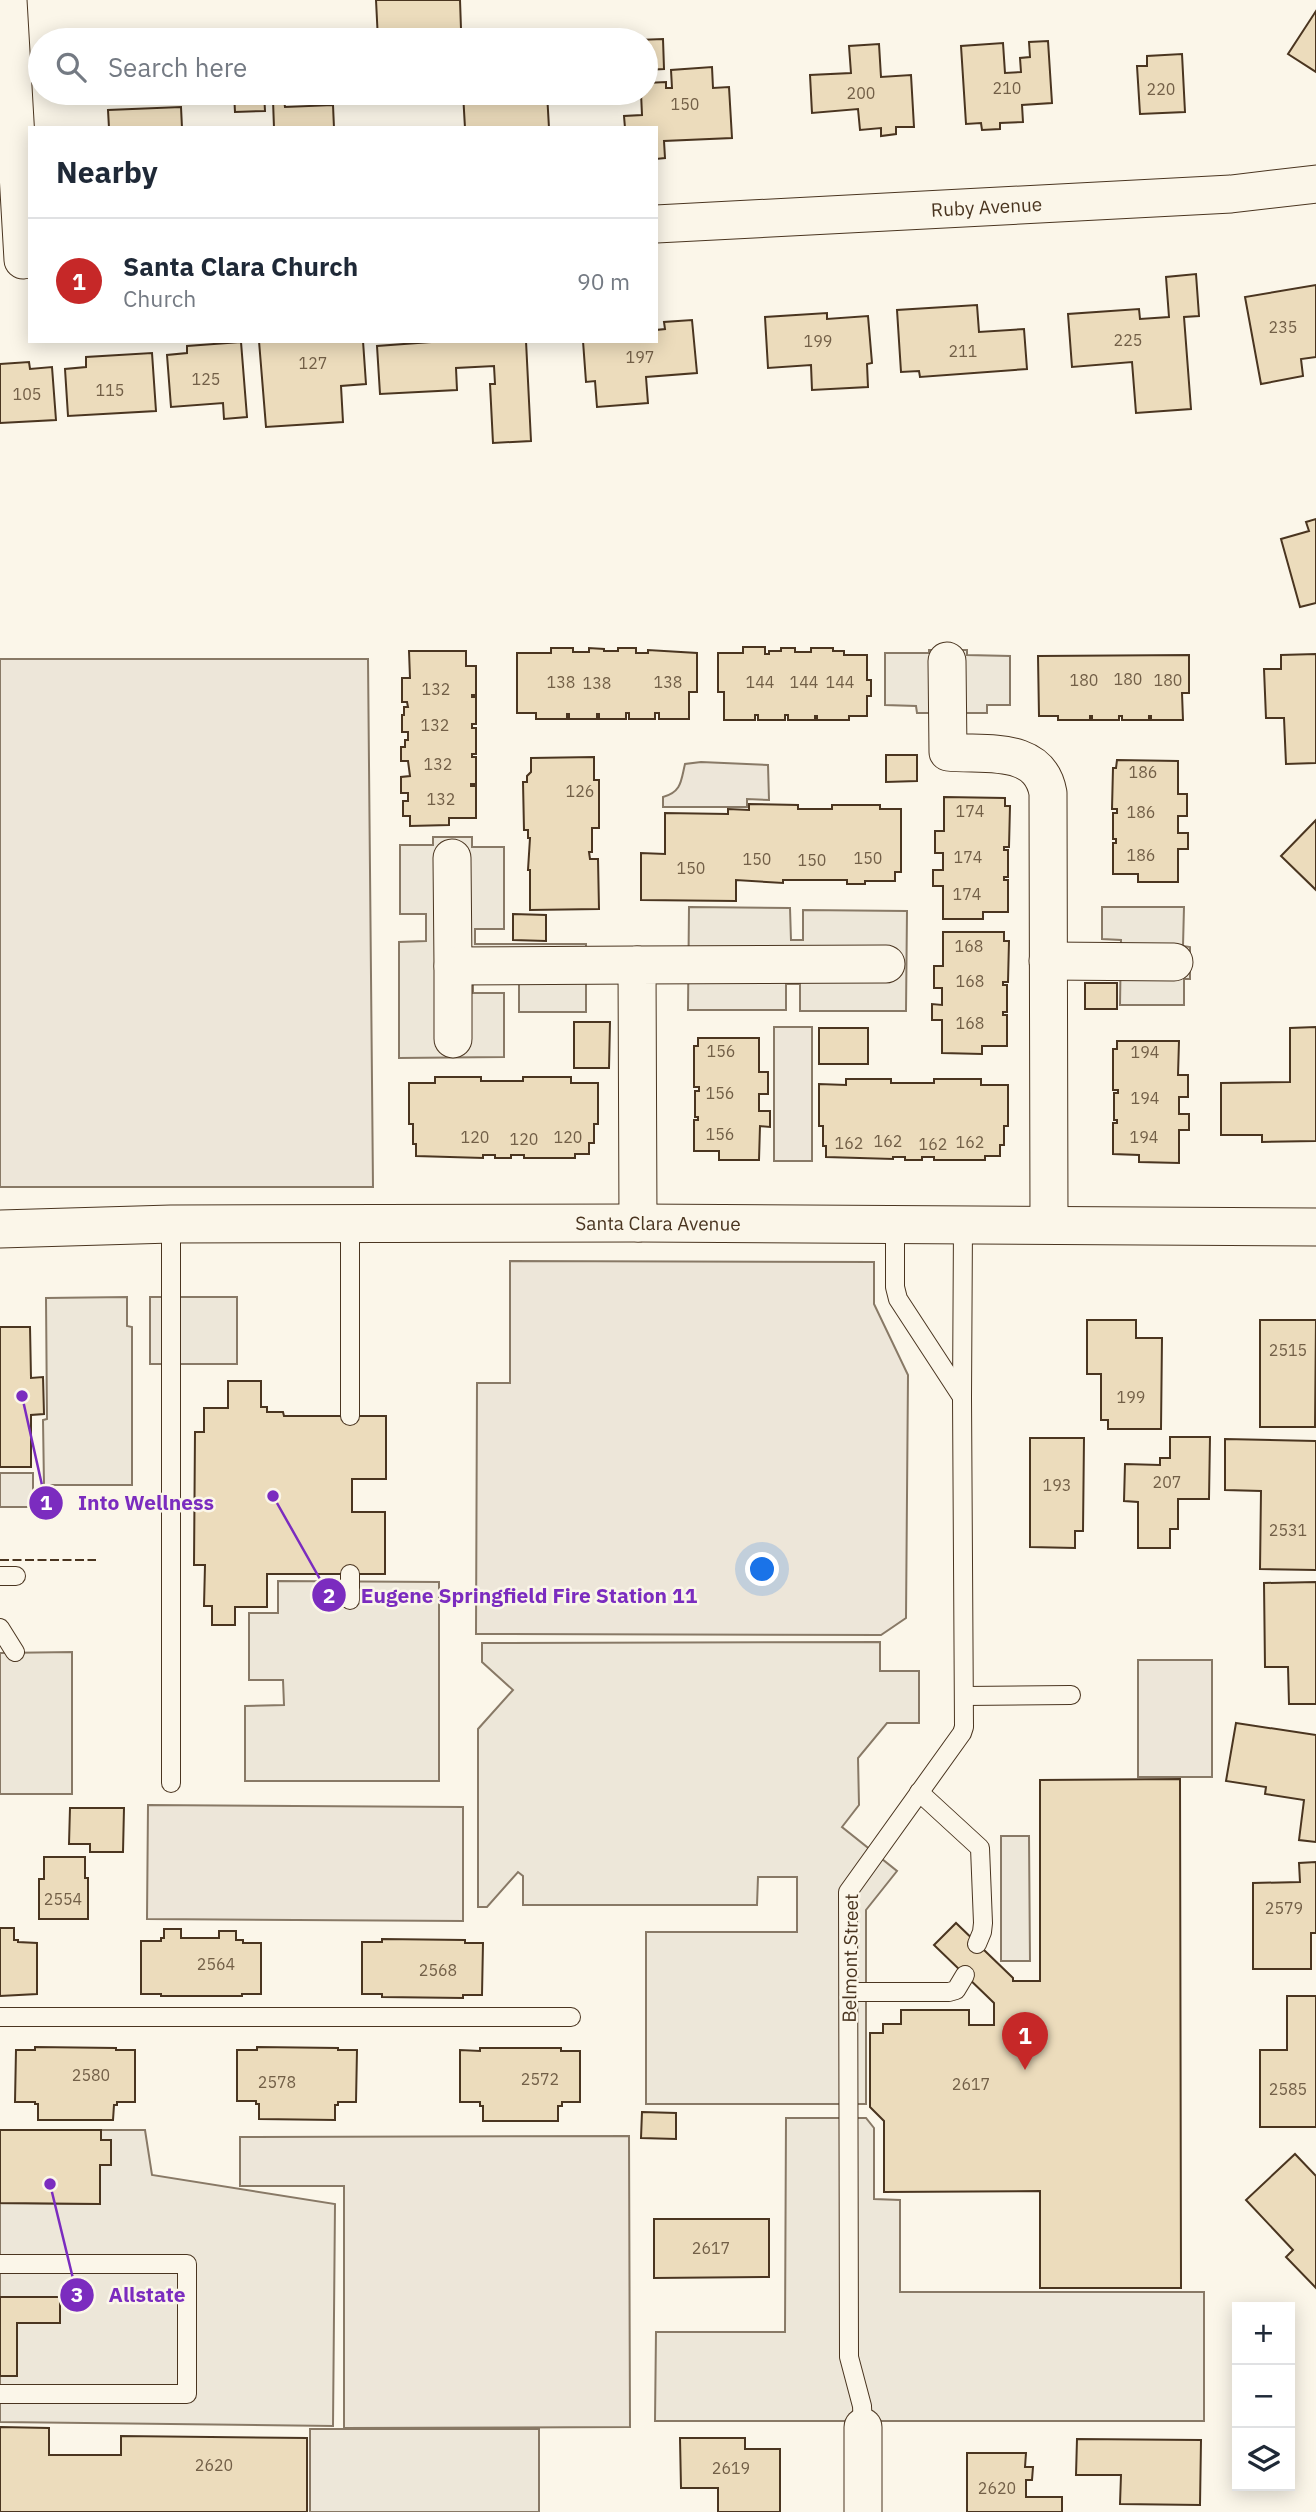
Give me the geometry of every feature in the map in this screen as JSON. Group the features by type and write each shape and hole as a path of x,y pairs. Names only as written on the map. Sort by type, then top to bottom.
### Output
{"street":[{"path":"8,0 18,260"},
{"name":"Ruby Avenue","path":"658,224 1231,194 1316,184"},
{"path":"947,661 948,752 1008,754 1028,764 1046,785 1049,1224"},
{"path":"452,858 453,1039"},
{"path":"1048,961 1174,962"},
{"path":"453,966 886,964"},
{"path":"637,965 638,1223"},
{"name":"Santa Clara Avenue","path":"0,1229 172,1224 638,1223 1316,1227"},
{"name":"Belmont Street","path":"863,2427 863,2512"}],"lane":[{"path":"171,1783 172,1224"},
{"path":"350,1224 350,1416"},
{"path":"895,1224 895,1287 898,1300 961,1397"},
{"name":"Belmont Street","path":"863,2427 862,2406 849,2357 848,1892 962,1733 963,1224"},
{"path":"350,1574 350,1600"},
{"path":"0,1628 15,1652"},
{"path":"964,1696 1071,1695"},
{"path":"919,1792 979,1848 983,1923 977,1944"},
{"path":"849,1992 949,1992 956,1990 965,1975"},
{"path":"0,2017 571,2017"},
{"path":"0,2264 187,2264 187,2394 0,2394"}],"shaded area":[{"path":"929,650 967,650 967,655 1010,656 1010,705 987,705 987,713 917,713 916,706 885,705 885,653 929,653"},
{"path":"0,659 368,659 373,1187 0,1187"},
{"path":"701,762 768,765 769,800 747,799 747,807 663,807 663,797 674,792 680,785 685,764"},
{"path":"433,837 472,837 472,847 504,847 504,929 475,929 475,944 586,944 586,1012 519,1012 519,981 473,981 473,993 504,993 504,1057 399,1058 399,942 426,941 426,914 400,914 400,845 433,845"},
{"path":"689,907 790,908 791,940 803,940 803,910 907,911 906,1011 800,1011 800,984 786,984 786,1010 688,1010"},
{"path":"1102,907 1184,907 1183,946 1190,947 1190,979 1184,979 1184,1005 1120,1005 1121,940 1102,939"},
{"path":"774,1027 812,1027 812,1161 774,1161"},
{"path":"510,1261 874,1262 874,1304 908,1375 906,1618 881,1635 476,1634 477,1383 510,1383"},
{"path":"127,1297 127,1326 132,1327 132,1485 44,1485 43,1420 47,1419 46,1298"},
{"path":"150,1297 237,1297 237,1364 150,1364"},
{"path":"0,1473 33,1473 33,1507 0,1507"},
{"path":"278,1581 439,1582 439,1781 245,1781 245,1706 284,1705 283,1680 249,1680 249,1613 278,1613"},
{"path":"880,1642 880,1671 919,1671 919,1723 887,1723 858,1758 859,1805 842,1827 897,1871 866,1910 866,2104 646,2104 646,1932 797,1932 797,1877 758,1877 757,1905 523,1905 523,1876 518,1872 487,1907 478,1907 478,1729 513,1690 482,1662 482,1643"},
{"path":"72,1652 72,1794 0,1794 0,1653"},
{"path":"1138,1660 1212,1660 1212,1777 1138,1777"},
{"path":"148,1805 463,1807 463,1921 147,1919"},
{"path":"1001,1836 1029,1836 1030,1961 1001,1961"},
{"path":"786,2118 866,2118 874,2128 874,2199 900,2200 900,2292 1204,2292 1204,2421 655,2421 656,2332 785,2332"},
{"path":"101,2130 145,2130 152,2175 335,2204 333,2426 0,2422 0,2376 17,2376 17,2323 59,2297 0,2297 0,2203 100,2204 100,2165 111,2165 111,2141 101,2140"},
{"path":"629,2136 630,2427 344,2428 344,2186 240,2186 240,2137"},
{"path":"310,2429 539,2429 539,2512 310,2512"}],"building":[{"path":"376,0 460,0 461,28 377,28"},
{"path":"1316,11 1316,72 1288,54"},
{"path":"658,39 663,39 664,69 658,69"},
{"path":"1048,41 1052,103 1022,105 1023,122 1000,123 1000,129 982,130 981,123 966,124 961,46 1003,43 1005,73 1021,72 1020,58 1030,57 1029,42"},
{"path":"879,44 881,77 911,75 914,127 896,127 896,134 881,136 881,128 860,130 858,109 812,113 810,75 851,73 849,46"},
{"path":"1182,54 1185,112 1140,114 1137,66 1147,66 1147,56"},
{"path":"712,67 713,88 729,87 732,138 664,141 665,158 658,159 658,126 625,126 624,116 642,115 642,105 658,105 658,82 666,82 666,88 672,88 671,70"},
{"path":"235,105 265,105 265,111 235,112"},
{"path":"273,105 333,105 334,126 274,126"},
{"path":"464,105 548,105 549,126 465,126"},
{"path":"181,107 182,126 109,126 108,110"},
{"path":"1196,274 1199,316 1184,317 1191,409 1136,413 1132,362 1072,367 1068,314 1139,309 1140,319 1169,317 1166,277"},
{"path":"1316,285 1316,357 1301,359 1303,376 1261,384 1245,297"},
{"path":"977,305 979,332 1024,329 1027,369 920,377 919,371 901,372 897,310"},
{"path":"827,313 827,319 868,316 872,363 867,364 868,387 812,390 811,365 768,368 765,317"},
{"path":"692,320 697,373 646,377 648,403 597,407 595,381 586,382 583,343 658,343 658,330 665,329 664,322"},
{"path":"241,343 247,417 224,419 223,403 171,407 167,355 187,353 187,346"},
{"path":"259,343 363,343 366,384 341,386 343,422 266,427"},
{"path":"418,343 526,343 531,441 493,443 490,384 495,384 494,366 456,368 457,390 380,394 377,346"},
{"path":"152,353 156,411 68,416 65,369 86,367 86,357"},
{"path":"29,362 30,369 52,367 56,420 0,423 0,364"},
{"path":"1316,519 1316,603 1300,607 1281,539 1309,531 1306,522"},
{"path":"743,647 765,647 765,654 769,654 769,651 781,651 781,648 795,648 795,652 811,652 811,648 833,648 833,651 844,651 844,655 867,655 867,680 871,680 871,696 867,696 867,716 849,716 849,720 817,720 815,716 815,720 788,720 788,715 785,715 785,720 758,720 758,715 755,715 755,720 724,720 724,692 718,692 718,653 743,653"},
{"path":"551,648 573,648 573,652 589,652 589,648 618,651 618,648 636,648 636,653 648,653 648,650 697,653 697,692 689,692 689,719 659,719 659,713 655,713 655,719 629,719 629,713 626,713 626,719 599,719 597,714 597,719 569,719 567,714 567,719 536,719 536,713 517,713 517,653 551,653"},
{"path":"409,651 466,651 466,666 476,666 476,695 472,697 476,697 476,724 472,724 472,728 476,728 476,754 472,754 472,757 476,757 476,784 471,786 476,786 476,818 449,818 449,825 410,826 410,816 403,816 403,801 408,801 408,793 401,793 401,777 410,776 408,761 401,761 401,747 405,747 405,740 408,740 408,732 402,732 402,715 404,707 408,707 407,702 402,702 402,678 410,678"},
{"path":"1316,654 1316,763 1286,764 1284,718 1266,718 1264,669 1281,669 1281,655"},
{"path":"1189,655 1189,693 1182,693 1183,720 1151,720 1149,716 1149,720 1122,720 1122,716 1119,716 1119,720 1092,720 1090,716 1090,720 1058,720 1058,716 1039,716 1038,656"},
{"path":"886,755 917,755 917,781 886,782"},
{"path":"594,757 594,780 599,780 599,828 592,828 592,852 589,852 590,859 598,859 599,909 530,910 530,838 528,830 524,830 523,782 527,782 527,776 531,772 531,758"},
{"path":"1117,760 1178,761 1178,794 1187,794 1187,816 1178,816 1178,833 1188,833 1188,849 1178,849 1178,882 1138,882 1138,874 1113,874 1113,843 1116,843 1116,839 1113,839 1113,813 1117,813 1117,809 1112,809 1113,768 1116,768"},
{"path":"944,797 1005,798 1005,806 1010,806 1009,847 1004,847 1004,850 1008,850 1008,877 1004,877 1004,880 1008,880 1008,912 983,912 983,919 943,919 943,886 933,886 933,870 943,870 943,853 935,853 935,831 944,831"},
{"path":"749,804 798,805 798,809 832,809 832,805 880,805 880,809 901,809 901,872 895,872 895,881 865,881 865,884 847,884 847,880 783,880 783,883 736,880 736,901 641,900 641,853 665,854 665,813 728,814 728,809 749,810"},
{"path":"1316,820 1316,890 1281,856"},
{"path":"513,914 546,915 546,941 513,940"},
{"path":"943,932 1004,932 1004,941 1009,941 1008,982 1003,982 1003,985 1007,985 1007,1012 1003,1012 1003,1015 1007,1015 1007,1046 982,1046 982,1054 942,1053 942,1020 932,1020 932,1004 942,1005 942,988 934,988 934,966 943,966"},
{"path":"1085,983 1117,983 1117,1009 1085,1009"},
{"path":"574,1022 610,1022 609,1068 574,1068"},
{"path":"1316,1027 1316,1141 1262,1142 1262,1135 1221,1135 1221,1083 1290,1082 1290,1028"},
{"path":"819,1028 868,1028 868,1064 819,1064"},
{"path":"698,1038 759,1038 759,1072 768,1072 768,1094 759,1094 759,1111 770,1111 770,1127 760,1126 759,1160 719,1160 719,1151 694,1151 694,1120 698,1120 698,1117 695,1117 695,1091 699,1091 699,1087 694,1087 694,1046 698,1046"},
{"path":"1117,1041 1179,1041 1178,1075 1188,1075 1188,1097 1179,1097 1179,1114 1189,1114 1189,1130 1179,1130 1179,1163 1139,1162 1139,1155 1113,1154 1113,1123 1117,1123 1117,1120 1114,1120 1114,1093 1118,1093 1118,1090 1113,1090 1113,1049 1117,1049"},
{"path":"435,1077 523,1081 523,1077 571,1077 571,1083 598,1083 598,1124 594,1124 594,1143 589,1143 589,1154 575,1154 575,1158 524,1158 524,1155 511,1155 511,1158 495,1158 495,1155 483,1155 483,1158 416,1156 413,1124 409,1124 409,1083 435,1083"},
{"path":"846,1079 934,1083 934,1079 981,1079 981,1085 1008,1085 1008,1126 1004,1126 1004,1145 1000,1145 1000,1156 985,1156 985,1160 826,1157 823,1126 819,1126 819,1084 846,1085"},
{"path":"1087,1320 1136,1320 1136,1338 1162,1338 1161,1429 1108,1429 1108,1420 1101,1420 1101,1374 1087,1374"},
{"path":"1260,1320 1316,1320 1315,1427 1260,1427"},
{"path":"0,1327 30,1327 31,1378 43,1377 44,1414 31,1415 31,1467 0,1467"},
{"path":"228,1381 261,1381 261,1407 267,1407 267,1412 283,1412 284,1416 386,1416 386,1479 352,1479 352,1512 385,1512 385,1574 267,1574 267,1607 235,1607 235,1625 212,1625 212,1606 204,1606 205,1565 194,1565 195,1432 204,1432 204,1408 228,1408"},
{"path":"1170,1437 1210,1437 1209,1499 1178,1499 1178,1529 1170,1529 1170,1548 1138,1548 1138,1502 1124,1501 1125,1464 1160,1465 1160,1458 1170,1458"},
{"path":"1030,1438 1084,1438 1083,1531 1075,1531 1075,1548 1030,1547"},
{"path":"1225,1439 1316,1441 1316,1570 1260,1569 1261,1491 1225,1490"},
{"path":"1316,1582 1316,1704 1289,1704 1288,1667 1265,1667 1264,1583"},
{"path":"1236,1723 1316,1735 1316,1842 1299,1840 1304,1800 1265,1794 1266,1787 1226,1781"},
{"path":"1180,1779 1181,2288 1040,2288 1040,2191 884,2192 884,2121 870,2107 870,2033 883,2033 883,2024 901,2024 901,2010 969,2010 969,2025 994,2025 994,2003 934,1945 956,1923 1013,1978 1013,1981 1040,1981 1040,1780"},
{"path":"70,1808 124,1808 123,1852 90,1852 90,1844 69,1844"},
{"path":"44,1857 85,1857 88,1919 39,1919 39,1879 44,1879"},
{"path":"1316,1862 1316,1933 1311,1933 1311,1969 1253,1969 1253,1883 1300,1882 1299,1863"},
{"path":"0,1928 14,1928 14,1940 18,1942 37,1943 37,1994 0,1996"},
{"path":"164,1929 181,1929 181,1938 219,1938 219,1931 236,1931 236,1940 243,1940 243,1943 261,1943 261,1994 141,1994 141,1941 161,1941 161,1938 164,1938"},
{"path":"382,1939 465,1940 465,1943 483,1943 482,1995 463,1995 463,1998 382,1997 382,1994 362,1994 362,1942 382,1942"},
{"path":"1287,1996 1316,1996 1316,2127 1260,2127 1260,2050 1287,2050"},
{"path":"35,2047 135,2050 135,2102 117,2102 117,2105 114,2105 113,2120 38,2120 38,2104 15,2102 16,2050 35,2050"},
{"path":"257,2047 357,2050 356,2102 338,2102 338,2105 335,2105 335,2120 259,2119 259,2104 256,2104 256,2101 237,2101 237,2050 257,2050"},
{"path":"480,2048 561,2048 561,2051 580,2051 580,2102 562,2102 562,2106 558,2106 558,2121 483,2121 483,2106 480,2106 480,2102 460,2102 460,2050 480,2051"},
{"path":"642,2112 676,2113 676,2139 641,2138"},
{"path":"0,2130 101,2130 101,2140 111,2140 111,2165 100,2165 100,2204 0,2203"},
{"path":"1295,2154 1316,2176 1316,2288 1286,2257 1293,2250 1246,2200"},
{"path":"654,2219 769,2219 769,2277 654,2278"},
{"path":"0,2297 60,2297 60,2323 17,2323 17,2376 0,2376"},
{"path":"0,2427 49,2428 49,2455 121,2455 121,2436 307,2438 307,2512 0,2512"},
{"path":"680,2438 745,2438 745,2449 780,2449 780,2512 718,2512 718,2488 681,2488"},
{"path":"1077,2439 1201,2440 1200,2505 1120,2504 1121,2475 1076,2475"},
{"path":"967,2453 1026,2453 1025,2467 1033,2467 1032,2480 1026,2480 1026,2497 1062,2497 1062,2512 967,2512"}],"fence":[{"path":"0,1560 96,1560"}],"place":[{"name":"Into Wellness","path":"22,1396"},
{"name":"Eugene Springfield Fire Station 11","path":"273,1496"},
{"name":"Santa Clara Church","path":"1025,2070"},
{"name":"Allstate","path":"50,2184"}]}
